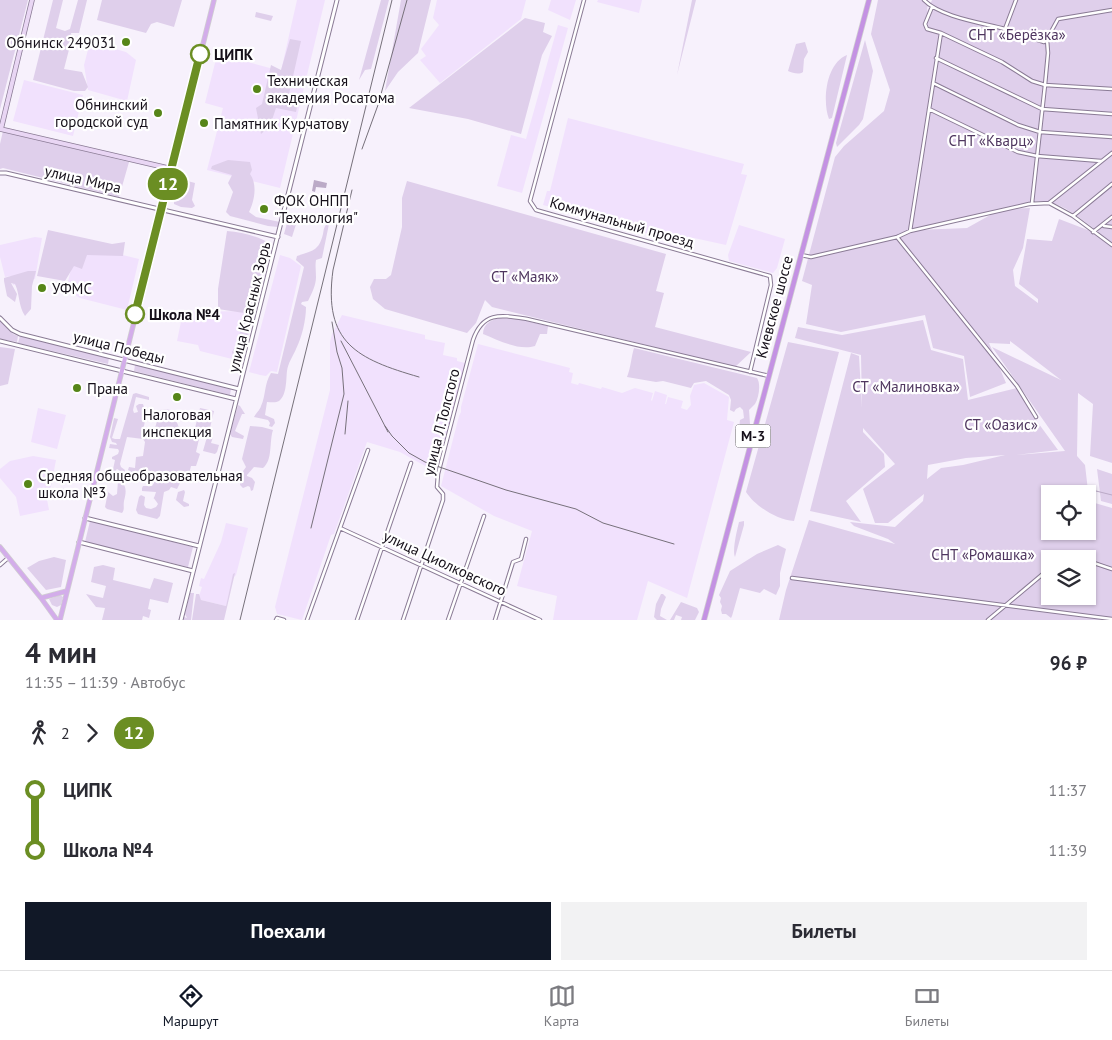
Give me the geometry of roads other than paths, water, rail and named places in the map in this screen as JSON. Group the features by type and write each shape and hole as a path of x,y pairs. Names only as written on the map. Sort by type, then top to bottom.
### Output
{"highway":[{"name":"Киевское шоссе","path":"704,620 869,0"}],"main road":[{"path":"0,129 32,0"},
{"path":"58,620 67,591 214,0"},
{"name":"улица Мира","path":"0,129 172,169"},
{"path":"0,548 58,620"},
{"path":"41,598 67,591"}],"street":[{"name":"улица Красных Зорь","path":"181,620 337,0"},
{"name":"Коммунальный проезд","path":"584,0 530,202 536,210 770,276 771,285 750,372"},
{"path":"924,0 932,7 952,15 1044,42 1047,39"},
{"path":"1005,29 1016,0"},
{"path":"932,7 925,24 927,29 957,39 1002,62 1032,82 1045,85 1112,89"},
{"path":"1032,204 1048,53 1047,39 1058,19 1112,10"},
{"path":"910,231 941,33"},
{"path":"936,58 1042,109 1112,114"},
{"path":"933,83 1018,125 1040,132 1112,138"},
{"path":"929,109 1018,152 1037,156 1101,161"},
{"path":"1050,204 1112,153"},
{"name":"улица Мира","path":"0,173 278,237"},
{"path":"1073,216 1112,184"},
{"path":"801,255 811,257 897,237 910,231 1032,204 1050,204 1073,216 1112,245"},
{"path":"1093,232 1112,217"},
{"path":"1102,226 1112,227"},
{"path":"897,237 1017,386 1036,417"},
{"name":"улица Л.Толстого","path":"403,620 444,500 443,494 437,487 438,474 473,340 480,325 485,321 496,316 527,319 750,372"},
{"name":"улица Победы","path":"0,318 12,330 20,334 239,389"},
{"name":"улица Победы","path":"0,341 236,399"},
{"path":"750,372 768,376"},
{"path":"307,620 368,450"},
{"path":"358,620 411,463"},
{"path":"448,620 484,516"},
{"path":"84,518 200,546"},
{"name":"улица Циолковского","path":"340,528 540,620"},
{"path":"495,620 514,562 521,559 526,539"},
{"path":"79,542 193,571"},
{"path":"0,565 8,558"},
{"path":"1096,564 1112,569"},
{"path":"988,620 1041,575"},
{"path":"792,578 1112,618"},
{"path":"530,620 531,616"},
{"path":"277,619 284,620"}],"waterway":[{"path":"1096,491 1112,495"}],"railway":[{"path":"240,620 392,0"},
{"path":"362,149 378,105 407,0"},
{"path":"352,190 333,270 331,295 339,331 349,344 362,354 378,363 419,377"},
{"path":"311,528 344,394 342,368 332,322"},
{"path":"341,341 388,432"},
{"path":"345,434 348,401"},
{"path":"385,426 409,453 425,462 506,490 576,509 603,523 674,544"}],"place":[{"name":"Обнинск 249031","path":"126,42"},
{"name":"ЦИПК","path":"200,54"},
{"name":"Техническая академия Росатома","path":"257,89"},
{"name":"Обнинский городской суд","path":"158,113"},
{"name":"Памятник Курчатову","path":"204,123"},
{"name":"ФОК ОНПП \"Технология\"","path":"264,209"},
{"name":"УФМС","path":"42,288"},
{"name":"Школа №4","path":"135,314"},
{"name":"Прана","path":"77,388"},
{"name":"Налоговая инспекция","path":"177,397"},
{"name":"Средняя общеобразовательная школа №3","path":"28,484"}],"park label":[{"name":"СНТ «Берёзка»","path":"1017,34"},
{"name":"СНТ «Кварц»","path":"991,140"},
{"name":"СТ «Маяк»","path":"525,276"},
{"name":"СТ «Малиновка»","path":"906,386"},
{"name":"СТ «Оазис»","path":"1001,424"},
{"name":"СНТ «Ромашка»","path":"983,554"}]}
